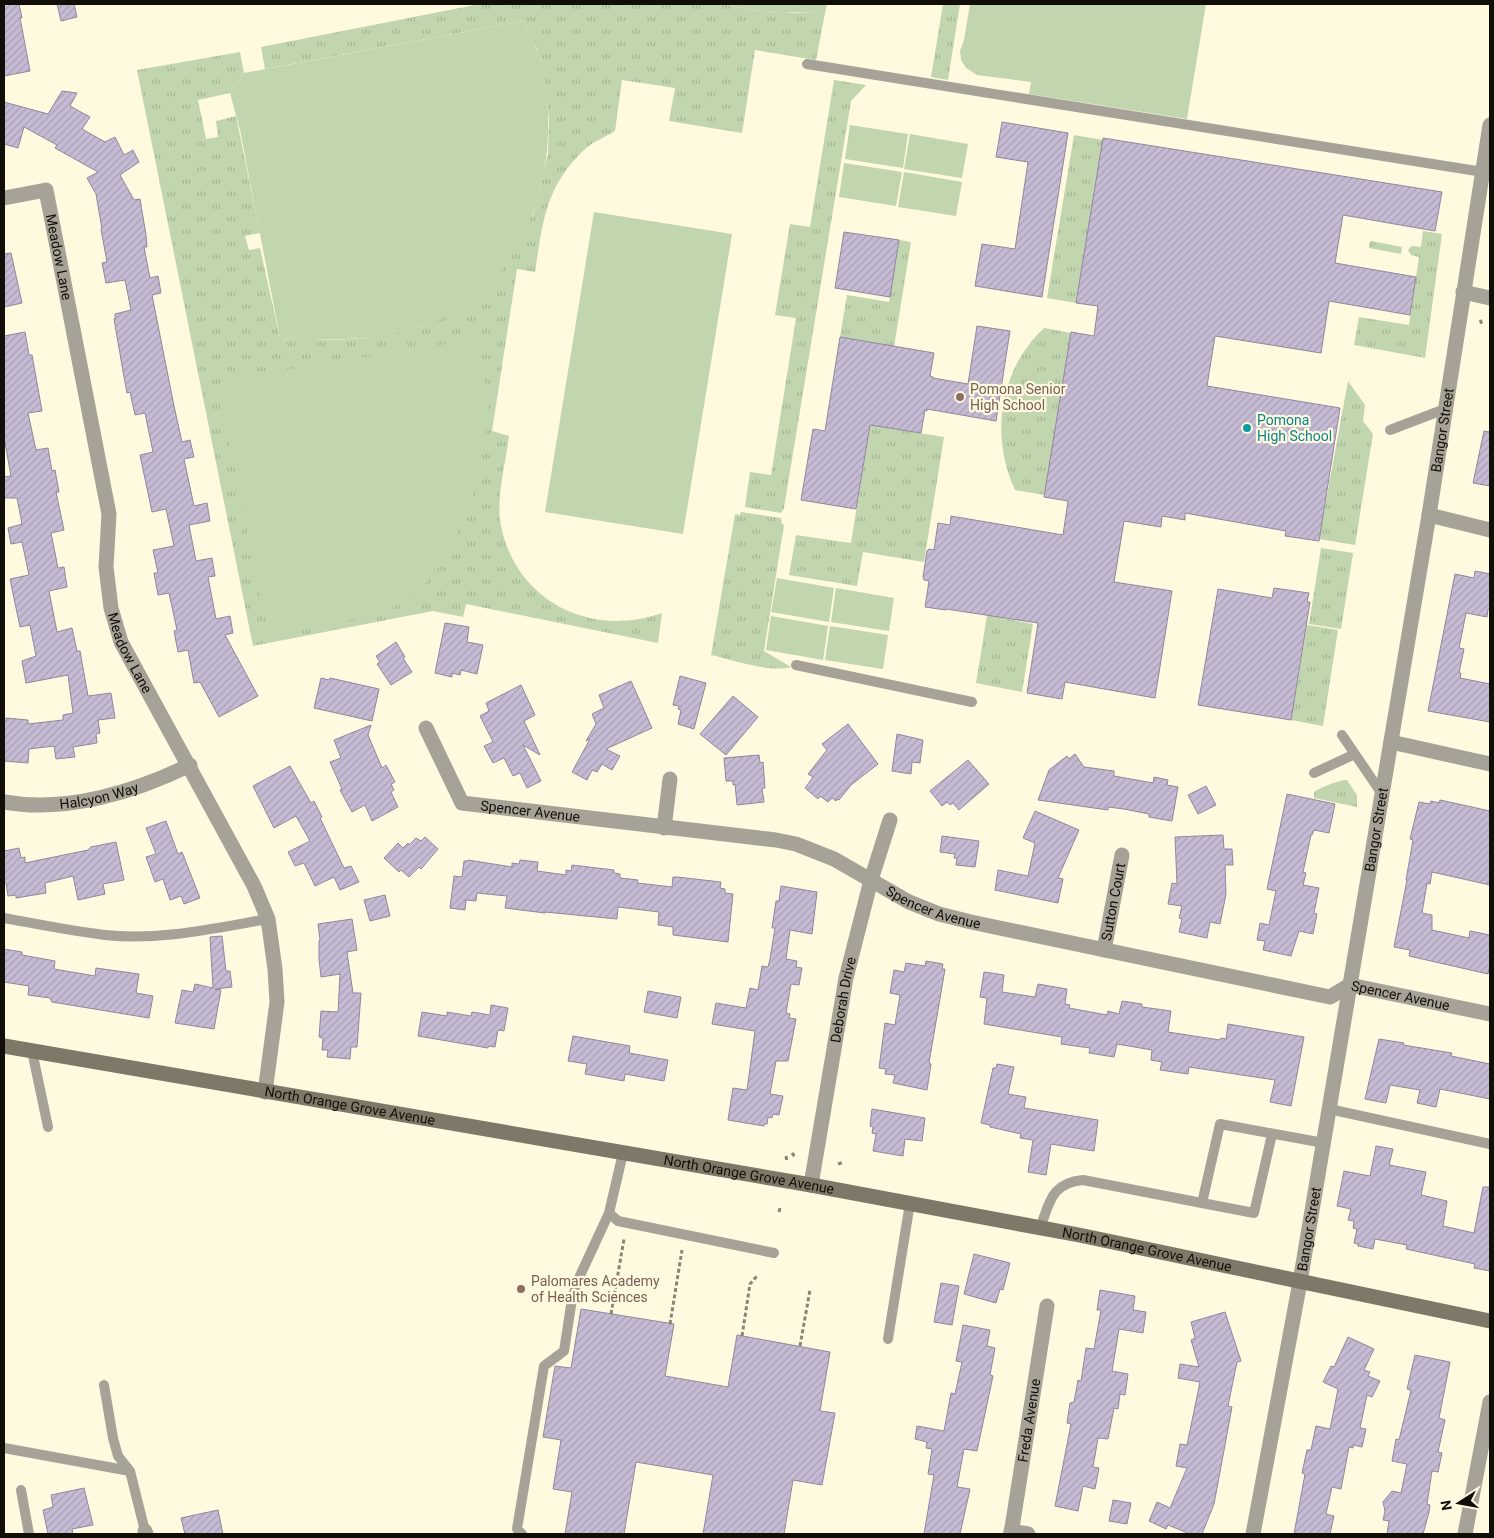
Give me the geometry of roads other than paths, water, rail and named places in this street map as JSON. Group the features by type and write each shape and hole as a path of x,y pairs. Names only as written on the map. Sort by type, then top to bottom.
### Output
{"main road":[{"name":"North Orange Grove Avenue","path":"4,1046 811,1185 1040,1228 1490,1321"}],"street":[{"name":"Bangor Street","path":"1253,1534 1324,1143 1429,515 1490,125"},
{"name":"Meadow Lane","path":"4,198 46,190 108,514 106,567 112,608 121,642 190,765 254,886 268,919 275,969 277,1002 265,1092"},
{"path":"1463,292 1490,298"},
{"path":"1429,515 1490,530"},
{"name":"Spencer Avenue","path":"426,728 462,803 776,840 796,844 834,859 909,902 939,914 1330,997 1350,985 1490,1014"},
{"path":"1391,742 1490,764"},
{"name":"Halcyon Way","path":"4,802 37,804 71,802 108,796 133,790 162,779 190,765"},
{"path":"664,828 670,779"},
{"name":"Deborah Drive","path":"811,1185 846,978 871,880 890,820"},
{"name":"Sutton Court","path":"1104,950 1122,855"},
{"name":"Freda Avenue","path":"1011,1533 1047,1306"},
{"path":"1465,1534 1490,1402"},
{"path":"1011,1533 1028,1534"}],"lane":[{"path":"807,64 1483,172"},
{"path":"1390,430 1445,409"},
{"path":"796,665 972,702"},
{"path":"1342,735 1382,794"},
{"path":"1314,773 1355,754"},
{"path":"4,918 106,935 148,936 182,934 268,919"},
{"path":"32,1051 48,1127"},
{"path":"1329,1109 1490,1144"},
{"path":"1202,1203 1220,1124 1324,1143"},
{"path":"1040,1228 1052,1196 1059,1188 1070,1181 1083,1180 1254,1213 1272,1134"},
{"path":"522,1534 517,1529 544,1366 564,1351 572,1299 578,1280 609,1213 623,1153"},
{"path":"888,1339 910,1204"},
{"path":"609,1213 618,1221 774,1253"},
{"path":"104,1385 118,1456 130,1471 145,1532"},
{"path":"4,1448 130,1471"},
{"path":"21,1490 30,1534"}],"place":[{"name":"Pomona Senior High School","path":"960,397"},
{"name":"Pomona High School","path":"1247,428"},
{"name":"Palomares Academy of Health Sciences","path":"521,1289"}]}
